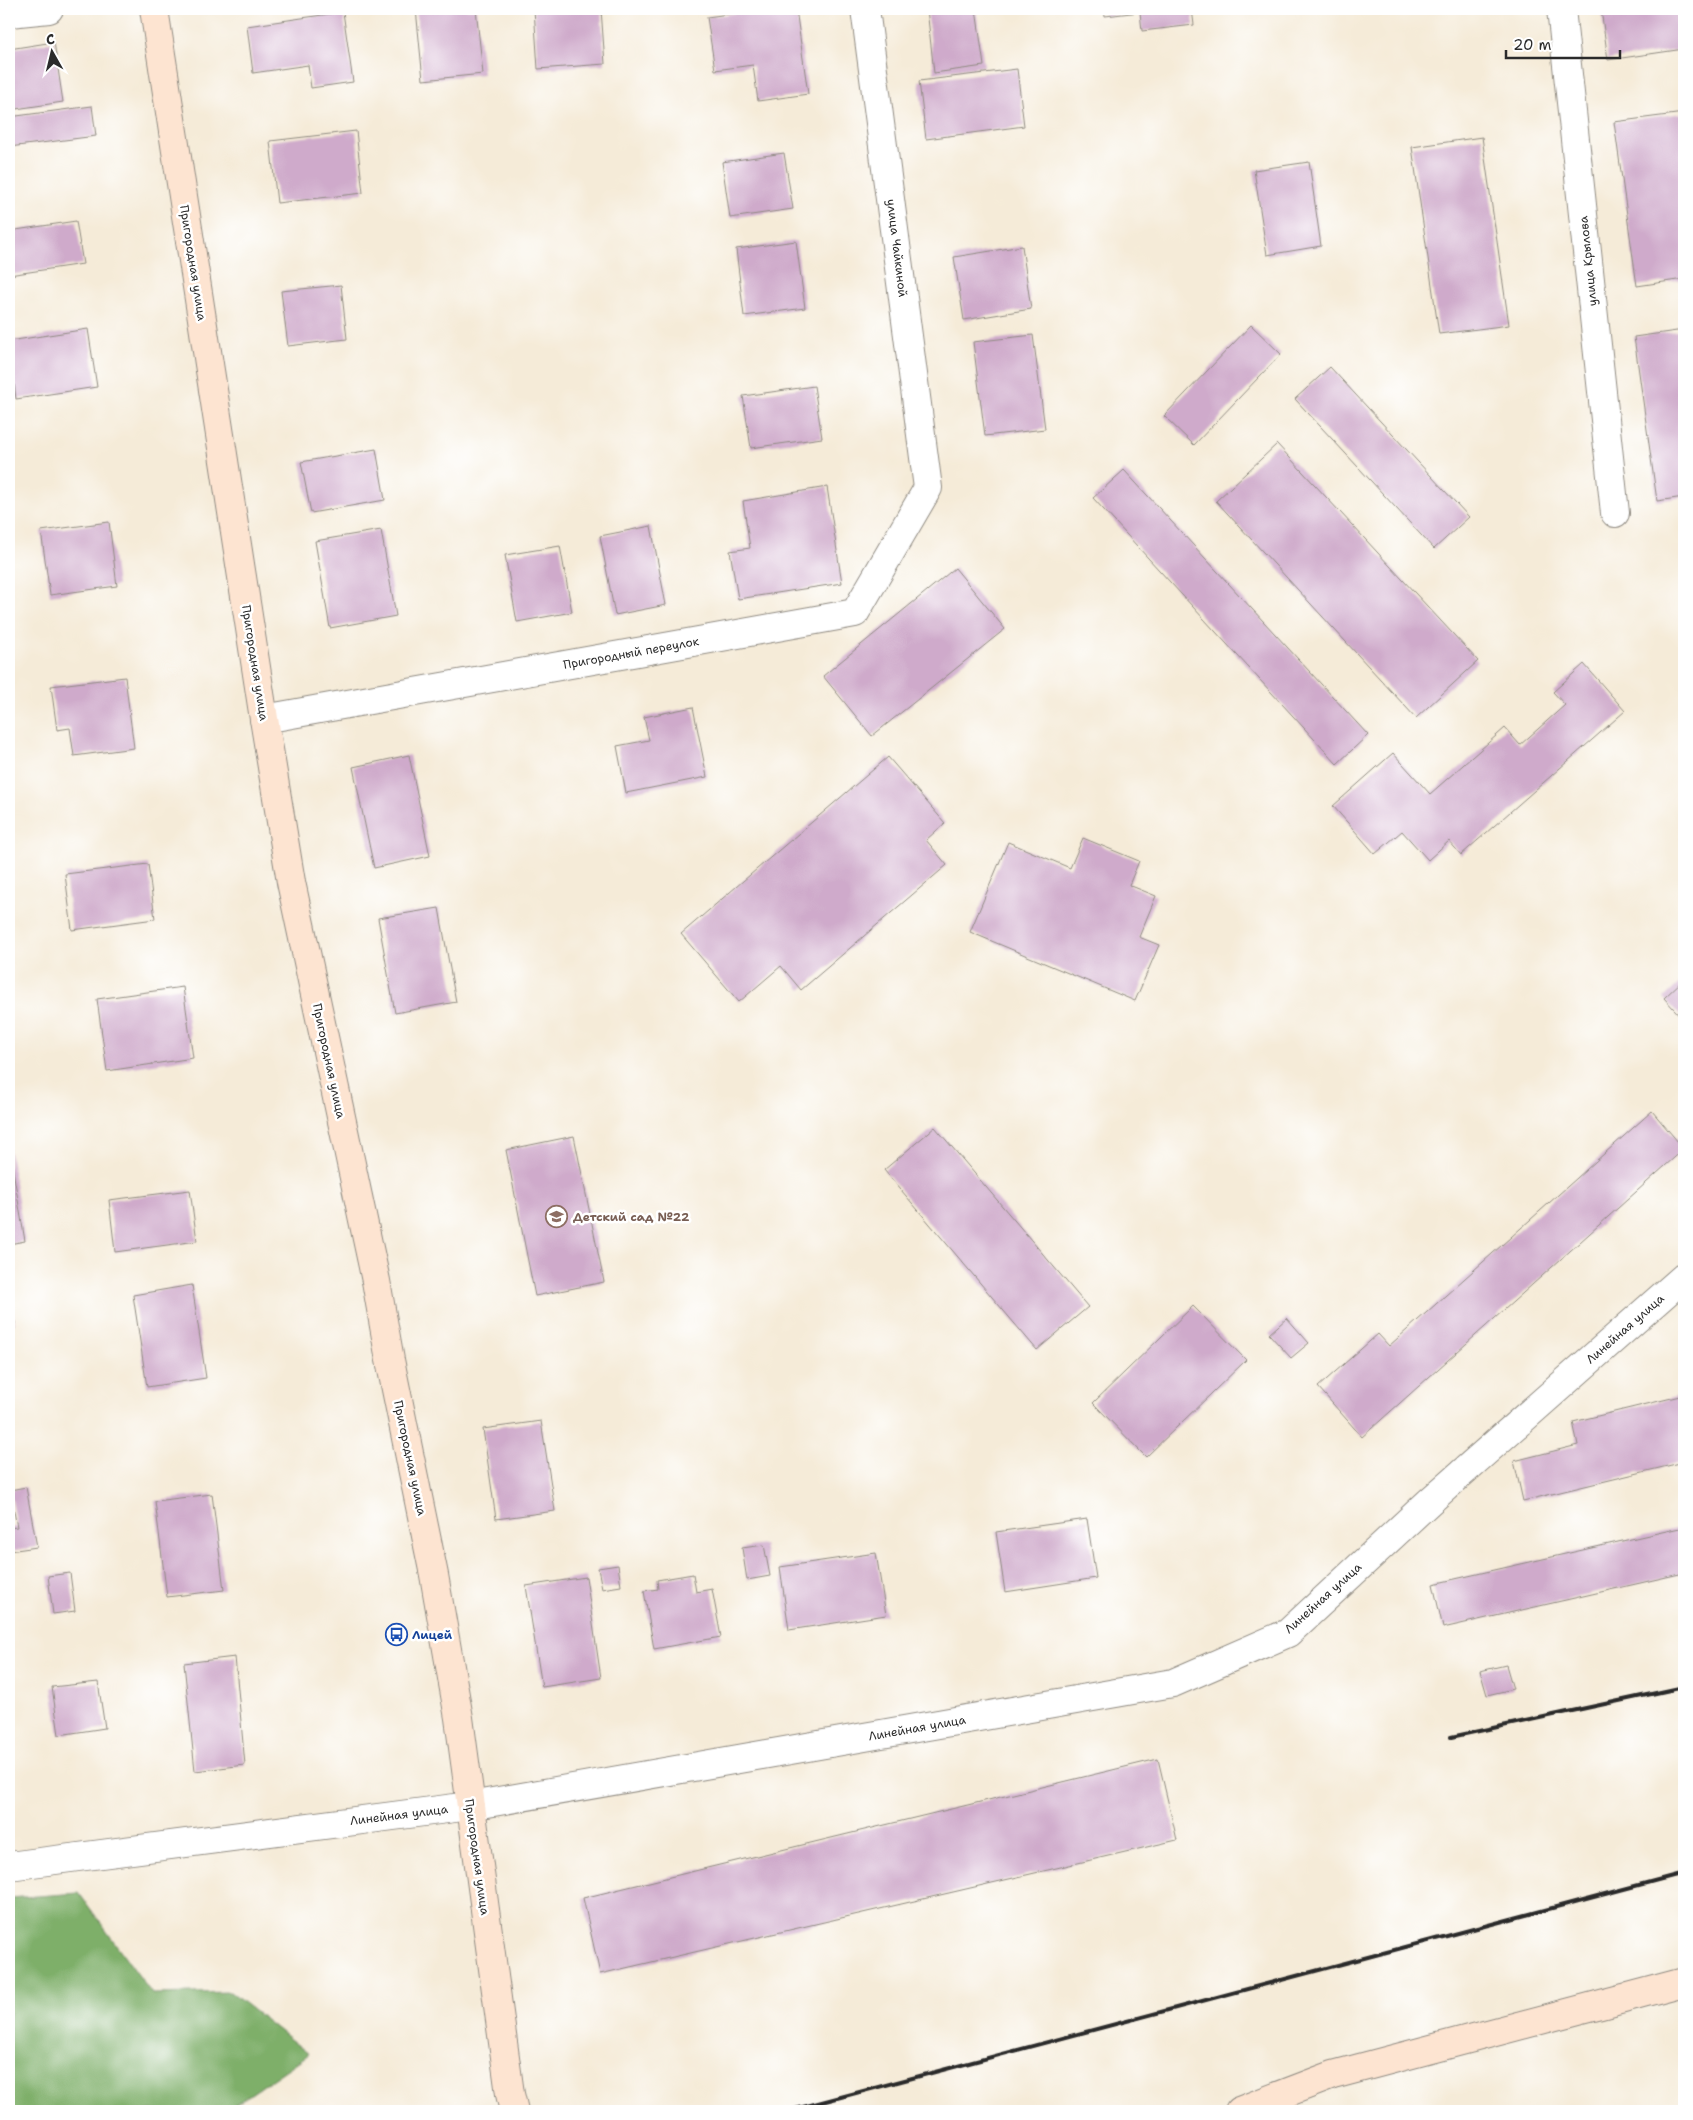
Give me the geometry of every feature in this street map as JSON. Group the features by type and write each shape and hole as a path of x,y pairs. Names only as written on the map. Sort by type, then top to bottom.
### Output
{"main road":[{"name":"Пригородная улица","path":"154,9 291,882 376,1281 390,1360 434,1575 459,1718 510,2094 514,2111"},
{"path":"1239,2111 1333,2075 1684,1982"}],"street":[{"path":"9,14 49,9"},
{"name":"улица Чайкиной","path":"865,9 928,488"},
{"name":"улица Крылова","path":"1561,9 1615,513"},
{"name":"Пригородный переулок","path":"264,719 855,613 928,488"},
{"name":"Линейная улица","path":"9,1866 470,1806 1173,1683 1288,1633 1429,1502 1684,1277"}],"green space":[{"path":"79,1893 152,1994 230,1992 309,2054 226,2111 9,2111 9,1898"}],"building":[{"path":"416,9 476,9 483,74 423,80"},
{"path":"534,9 601,9 605,64 538,69"},
{"path":"764,9 796,9 808,94 758,101 753,65 715,70 707,17"},
{"path":"927,9 976,9 984,66 934,73"},
{"path":"1104,9 1192,9 1194,25 1142,31 1140,12 1105,16"},
{"path":"1601,9 1679,9 1684,49 1608,60"},
{"path":"343,12 353,82 311,88 308,65 253,73 247,26"},
{"path":"54,42 63,102 9,110 9,49"},
{"path":"1017,69 1024,126 926,139 919,81"},
{"path":"92,106 96,136 9,147 9,117"},
{"path":"1684,113 1684,279 1637,286 1614,122"},
{"path":"356,131 363,193 277,203 270,141"},
{"path":"1482,137 1509,325 1439,334 1412,147"},
{"path":"784,153 793,209 730,218 722,162"},
{"path":"1309,162 1321,246 1267,255 1254,170"},
{"path":"76,221 83,264 9,275 9,231"},
{"path":"796,241 805,308 744,316 736,249"},
{"path":"1022,246 1031,309 964,320 954,257"},
{"path":"341,285 347,339 288,346 281,291"},
{"path":"1251,325 1281,354 1194,445 1164,416"},
{"path":"88,329 97,387 16,399 9,341"},
{"path":"1684,330 1684,497 1657,501 1634,337"},
{"path":"1033,335 1045,429 985,436 973,342"},
{"path":"1330,367 1469,517 1434,549 1295,399"},
{"path":"814,386 822,438 751,448 743,396"},
{"path":"1277,444 1478,661 1416,718 1216,501"},
{"path":"376,449 385,500 311,513 301,462"},
{"path":"1124,470 1368,735 1337,764 1093,498"},
{"path":"827,487 842,583 738,599 730,551 750,548 743,501"},
{"path":"109,522 117,586 50,595 41,531"},
{"path":"651,526 666,605 615,615 600,536"},
{"path":"381,530 396,616 330,628 315,541"},
{"path":"560,546 572,612 517,622 505,555"},
{"path":"955,568 1005,629 872,736 823,676"},
{"path":"1584,664 1625,711 1461,855 1449,841 1428,860 1402,831 1375,854 1333,806 1393,753 1430,794 1505,728 1520,745 1565,705 1553,692"},
{"path":"125,677 134,748 74,756 70,728 57,730 51,686"},
{"path":"693,707 707,777 626,793 617,746 649,740 644,717"},
{"path":"409,755 430,856 374,868 353,767"},
{"path":"888,757 945,823 926,840 947,865 801,990 781,966 739,1002 681,934"},
{"path":"1083,838 1139,861 1129,885 1156,896 1139,937 1159,945 1135,1001 970,932 1008,842 1070,868"},
{"path":"148,864 155,919 72,930 65,874"},
{"path":"439,908 456,1002 395,1013 378,918"},
{"path":"1684,979 1684,1020 1664,998"},
{"path":"183,987 193,1058 107,1071 97,999"},
{"path":"1652,1111 1684,1149 1362,1437 1318,1387 1378,1334 1389,1346"},
{"path":"935,1127 1088,1307 1037,1350 884,1170"},
{"path":"574,1136 604,1282 535,1296 506,1150"},
{"path":"9,1147 25,1241 9,1244"},
{"path":"190,1190 197,1241 115,1252 109,1200"},
{"path":"192,1285 206,1378 147,1387 133,1295"},
{"path":"9,1297 11,1297 15,1324 9,1325"},
{"path":"1193,1306 1246,1360 1146,1457 1093,1403"},
{"path":"1287,1318 1309,1343 1291,1358 1269,1334"},
{"path":"1684,1395 1684,1462 1523,1501 1514,1461 1578,1445 1573,1422"},
{"path":"541,1421 555,1511 496,1519 483,1429"},
{"path":"26,1487 37,1547 9,1551 9,1528 17,1527 10,1490"},
{"path":"212,1494 224,1590 167,1597 155,1501"},
{"path":"1087,1519 1096,1578 1005,1592 996,1532"},
{"path":"1684,1527 1684,1573 1443,1628 1433,1584"},
{"path":"764,1545 770,1576 747,1580 742,1548"},
{"path":"876,1553 886,1615 789,1630 780,1567"},
{"path":"618,1565 621,1586 602,1589 598,1568"},
{"path":"70,1573 75,1611 53,1614 48,1576"},
{"path":"693,1574 696,1592 712,1589 721,1637 654,1649 644,1591 658,1589 657,1580"},
{"path":"586,1577 601,1678 542,1687 526,1586"},
{"path":"235,1657 245,1765 195,1771 184,1663"},
{"path":"1506,1665 1513,1689 1487,1695 1480,1671"},
{"path":"98,1682 105,1728 59,1735 52,1687"},
{"path":"1158,1759 1177,1840 600,1974 583,1898"}],"railway":[{"path":"1451,1737 1684,1687"},
{"path":"788,2111 1684,1873"}],"place":[{"name":"Детский сад №22","path":"557,1217"},
{"name":"Лицей","path":"396,1635"}]}
